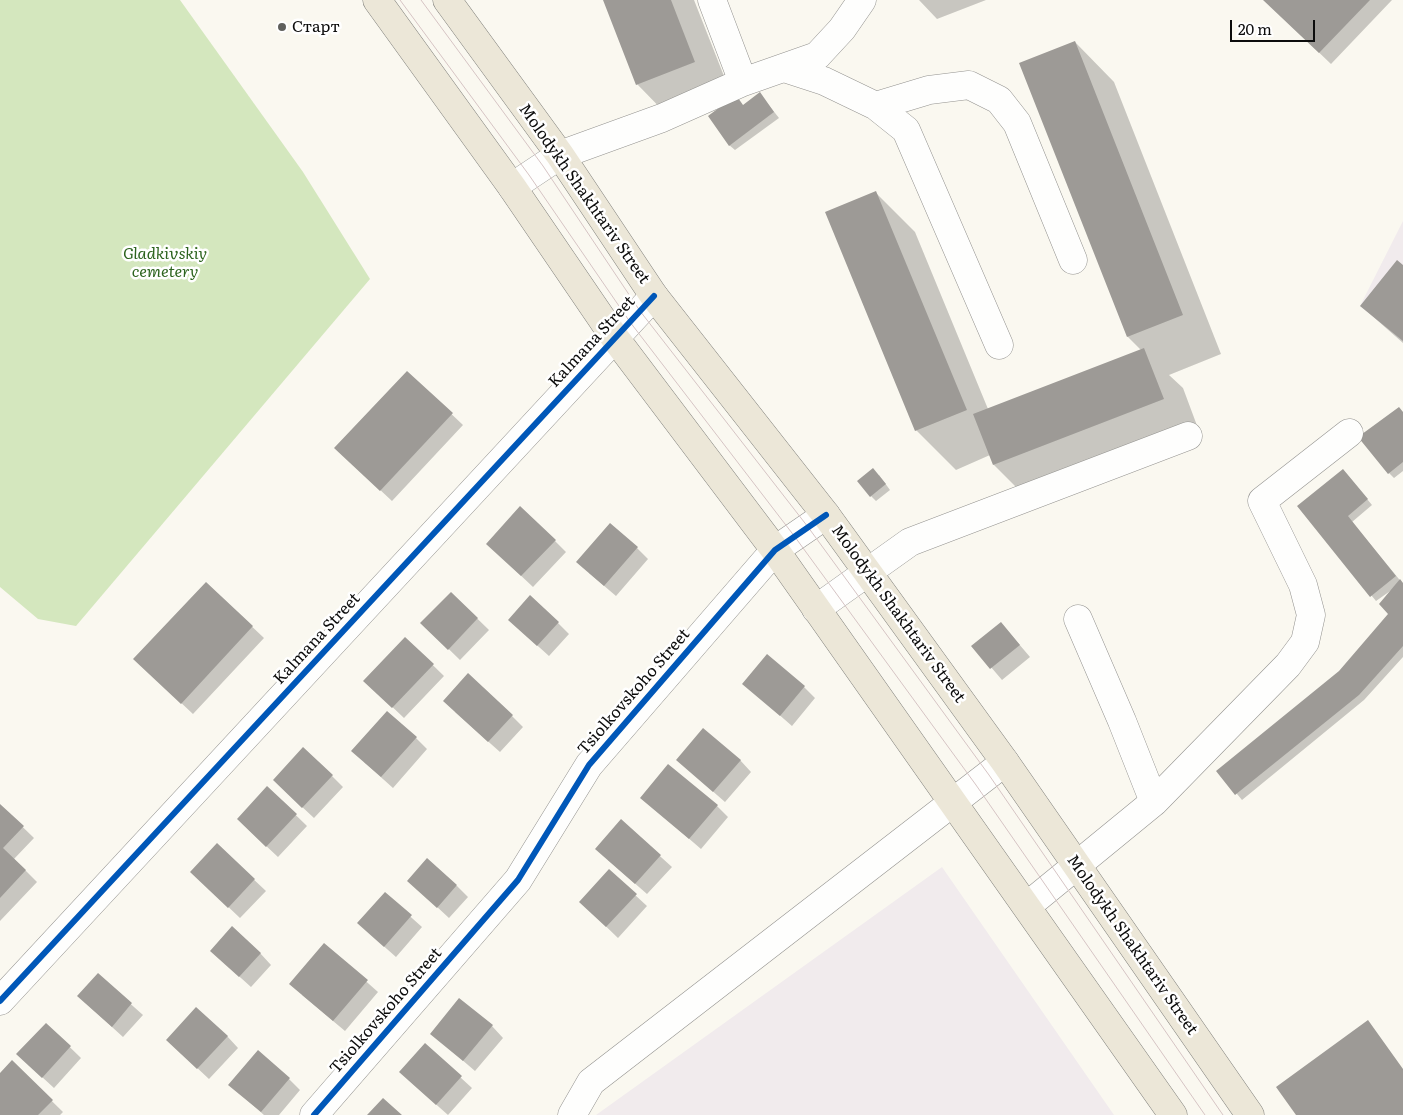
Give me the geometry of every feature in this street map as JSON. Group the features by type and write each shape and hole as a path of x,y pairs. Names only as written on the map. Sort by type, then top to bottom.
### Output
{"main road":[{"path":"376,0 512,187 615,338 775,550 1173,1115"},
{"name":"Molodykh Shakhtariv Street","path":"447,0 560,155 654,296 826,515 1005,762 1250,1115"}],"street":[{"path":"712,0 742,82"},
{"path":"512,187 560,155 662,118 742,82 816,56 842,29 862,0"},
{"path":"784,68 824,81 876,106 906,130 999,346"},
{"path":"876,106 929,90 969,85 999,100 1017,123 1073,260"},
{"name":"Kalmana Street","path":"0,1001 654,296"},
{"path":"1027,906 1154,802 1288,665 1304,642 1311,615 1303,585 1262,501 1349,433"},
{"path":"816,609 910,542 1188,436"},
{"name":"Tsiolkovskoho Street","path":"314,1115 518,880 589,765 775,550 826,515"},
{"path":"1078,619 1122,721 1154,802"},
{"path":"572,1115 591,1082 1005,762"}],"shaded area":[{"path":"1403,221 1403,341 1360,306"},
{"path":"942,867 1114,1115 596,1115"}],"green space":[{"name":"Gladkivskiy cemetery","path":"0,0 180,0 303,172 370,279 76,626 38,619 0,587"}],"building":[{"path":"603,0 671,0 695,62 636,85"},
{"path":"1263,0 1370,0 1319,53"},
{"path":"1075,41 1183,315 1127,337 1019,63"},
{"path":"760,92 774,112 729,146 708,116 736,95 743,105"},
{"path":"876,191 967,410 915,431 825,212"},
{"path":"1397,260 1403,265 1403,341 1360,306"},
{"path":"1144,348 1164,399 993,465 973,414"},
{"path":"407,371 453,413 380,491 334,448"},
{"path":"1399,407 1403,412 1403,462 1388,474 1358,437"},
{"path":"873,468 886,484 870,497 857,481"},
{"path":"1343,469 1368,499 1348,516 1396,576 1370,597 1297,506"},
{"path":"520,506 556,540 521,576 486,544"},
{"path":"610,523 638,547 604,586 576,562"},
{"path":"1400,579 1403,583 1403,646 1359,695 1235,795 1216,771 1339,671 1388,614 1379,604"},
{"path":"206,582 253,626 181,704 133,659"},
{"path":"451,592 478,618 448,650 420,623"},
{"path":"530,595 559,622 537,646 508,620"},
{"path":"1001,622 1020,645 990,669 971,646"},
{"path":"405,637 434,664 392,708 363,681"},
{"path":"767,654 805,686 780,716 742,684"},
{"path":"468,673 513,715 488,742 443,701"},
{"path":"387,711 417,737 381,777 351,751"},
{"path":"703,728 741,760 713,792 676,760"},
{"path":"303,747 333,775 302,808 273,780"},
{"path":"668,764 718,805 689,839 640,798"},
{"path":"267,786 297,814 266,847 237,819"},
{"path":"0,804 24,826 3,848 26,870 0,898"},
{"path":"621,819 661,855 635,884 595,849"},
{"path":"217,843 255,879 228,908 190,872"},
{"path":"427,858 457,885 437,908 407,881"},
{"path":"609,869 637,894 606,927 579,902"},
{"path":"385,892 412,915 384,947 357,923"},
{"path":"232,926 261,953 239,977 210,951"},
{"path":"324,943 368,980 333,1021 289,984"},
{"path":"98,973 132,1003 112,1027 77,996"},
{"path":"459,998 493,1025 463,1061 430,1034"},
{"path":"196,1007 228,1036 197,1069 166,1040"},
{"path":"1368,1020 1403,1069 1403,1115 1296,1115 1276,1087"},
{"path":"46,1023 71,1046 42,1078 16,1054"},
{"path":"425,1043 462,1076 436,1105 399,1072"},
{"path":"258,1050 290,1078 261,1112 228,1085"},
{"path":"12,1060 53,1100 38,1115 0,1115 0,1073"},
{"path":"383,1098 402,1115 367,1115"}],"tram line":[{"path":"400,0 529,175 630,322 795,537 976,785 1205,1115"},
{"path":"421,0 543,166 640,311 808,527 989,775 1223,1115"}],"cycle path":[{"path":"0,1001 654,296"},
{"path":"314,1115 518,880 589,765 775,550 826,515"}],"place":[{"name":"Старт","path":"282,27"}]}
